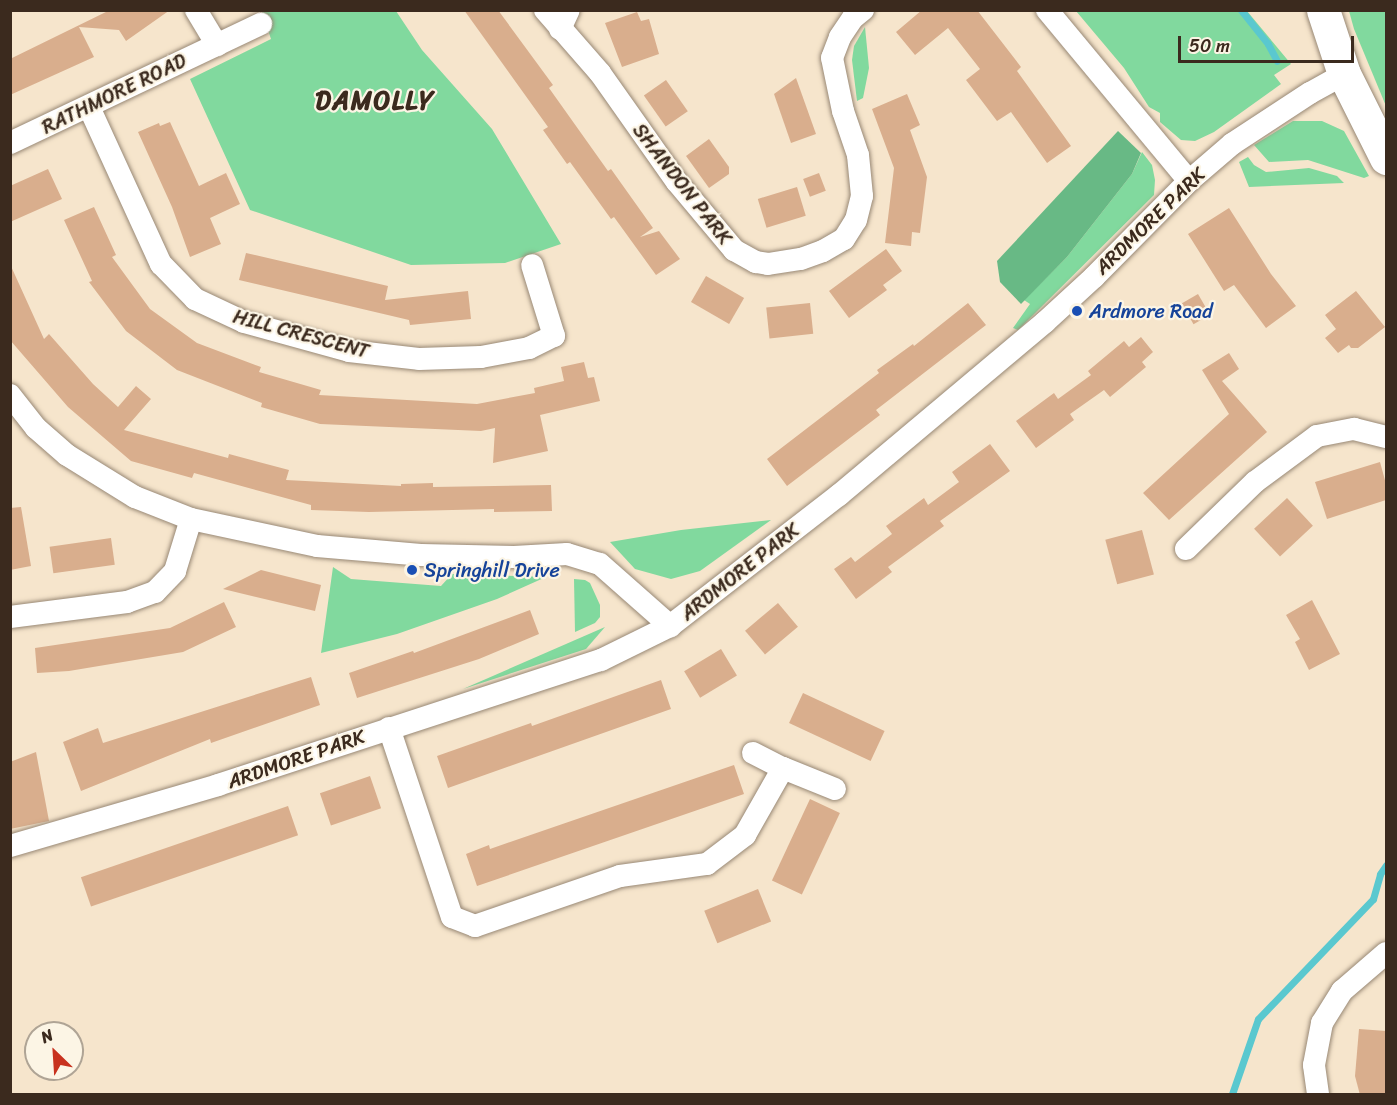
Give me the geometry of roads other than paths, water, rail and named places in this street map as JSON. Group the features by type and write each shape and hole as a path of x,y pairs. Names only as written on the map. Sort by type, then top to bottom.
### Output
{"highway":[{"path":"1323,10 1344,74 1386,158"}],"street":[{"path":"196,10 216,45"},
{"name":"SHANDON PARK","path":"545,10 565,20 677,182 734,250 756,262 768,264 801,259 823,251 844,239 856,220 862,196 858,155 843,111 832,58 840,37 863,10"},
{"path":"1047,10 1189,181"},
{"name":"RATHMORE ROAD","path":"10,143 261,24"},
{"name":"ARDMORE PARK","path":"10,846 156,805 601,660 670,626 839,495 1044,323 1094,277 1189,181 1248,132 1344,74"},
{"name":"HILL CRESCENT","path":"89,107 161,264 195,299 244,322 349,351 419,359 481,357 529,348 554,336 532,265"},
{"path":"10,395 36,428 67,455 135,497 191,519 316,546 421,555 514,557 567,554 600,564 670,626"},
{"path":"1186,549 1256,482 1317,436 1354,429 1386,437"},
{"path":"10,617 127,602 155,592 175,571 191,519"},
{"path":"388,728 452,917 476,926 620,876 707,864 745,835 783,768"},
{"path":"753,753 835,789"},
{"path":"1318,1095 1314,1065 1322,1023 1342,991 1386,953"}],"waterway":[{"path":"1241,10 1268,44 1277,61"},
{"path":"1232,1094 1258,1019 1373,899 1380,874 1386,865"}],"place":[{"name":"Ardmore Road","path":"1077,311"},
{"name":"Springhill Drive","path":"412,570"}],"district":[{"name":"DAMOLLY","path":"375,101"}]}
